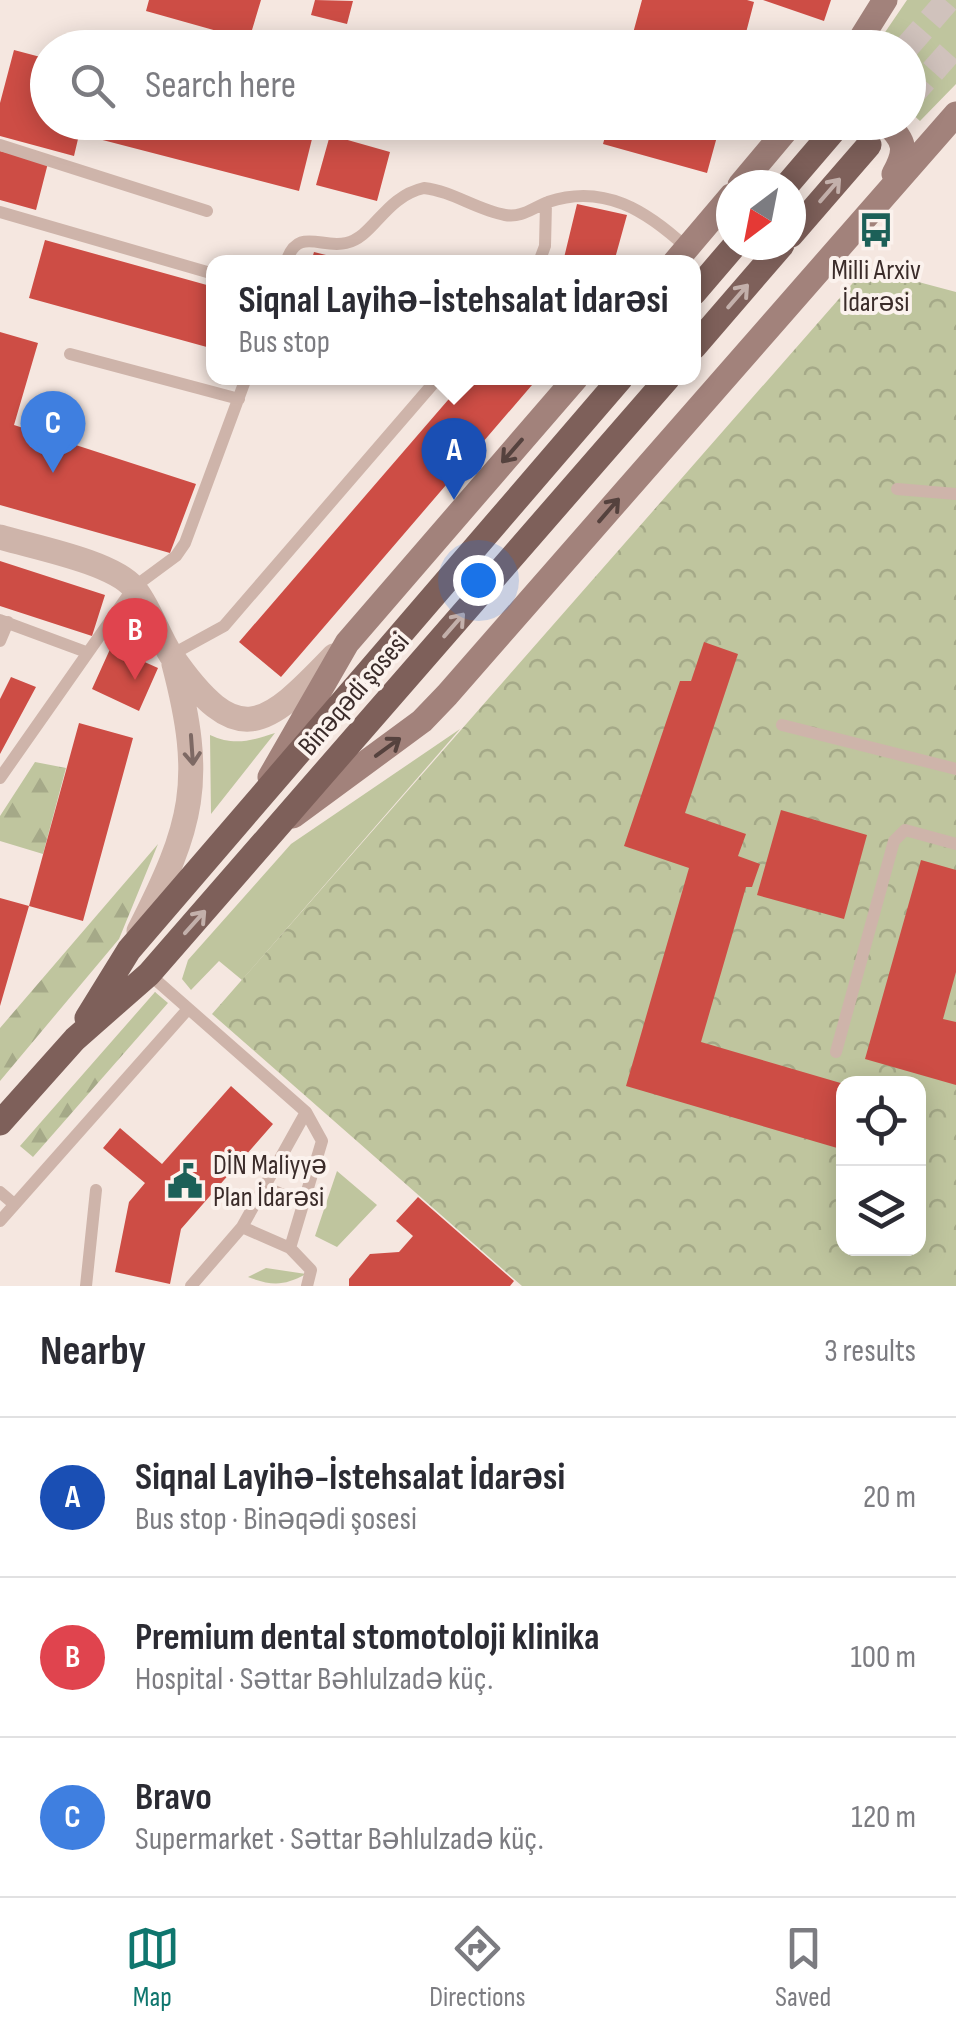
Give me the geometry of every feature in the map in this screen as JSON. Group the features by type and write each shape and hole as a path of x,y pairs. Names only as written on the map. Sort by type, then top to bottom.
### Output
{"main road":[{"path":"865,30 884,0"},
{"path":"281,825 400,738 447,695 956,114"},
{"path":"753,170 778,140"},
{"path":"800,170 825,140"},
{"path":"880,200 905,151 902,140"},
{"path":"806,218 869,144"},
{"path":"681,255 716,214"},
{"path":"701,284 722,260"},
{"path":"701,339 769,260"},
{"path":"256,800 347,643 570,385"},
{"name":"Binəqədi şosesi","path":"74,1038 130,950 615,385"},
{"name":"Binəqədi şosesi","path":"0,1122 74,1038 149,974 662,385"}],"street":[{"path":"0,536 114,572 134,586 172,655 206,696 226,711 252,720 285,708 347,643"},
{"path":"130,950 165,880 190,807 190,730 172,655"}],"lane":[{"path":"0,145 207,211"},
{"path":"291,255 300,242 312,238 344,244 354,239 390,202 424,188 503,215 522,216 546,203 580,194 618,200 641,210 681,255"},
{"path":"542,255 546,203"},
{"path":"0,212 206,272"},
{"path":"70,354 238,399"},
{"path":"0,778 134,586 176,556 185,543 243,385"},
{"path":"172,655 224,626 431,385"},
{"path":"897,489 956,494"},
{"path":"0,641 4,621 86,652"},
{"path":"782,726 956,768"},
{"path":"836,1052 894,841 905,830 956,844"},
{"path":"149,974 306,1112 322,1140 290,1248"},
{"path":"0,1220 188,1009"},
{"path":"191,1286 242,1227 306,1112"},
{"path":"265,1188 304,1204"},
{"path":"86,1286 96,1190"},
{"path":"0,1192 14,1204"},
{"path":"242,1227 290,1248 311,1270 307,1286"}],"green space":[{"path":"907,0 956,0 956,84 926,115 926,30 887,30"},
{"path":"866,268 956,292 956,1286 522,1286 212,1014"},
{"path":"460,729 242,980 219,961 191,990 182,979 188,960 291,844"},
{"path":"275,733 211,814 210,735 242,741"},
{"path":"35,762 66,768 43,854 0,841 0,816"},
{"path":"158,844 119,939 0,1081 0,1028"},
{"path":"155,992 168,1003 33,1157 20,1146"},
{"path":"337,1171 377,1205 337,1247 315,1236"},
{"path":"266,1268 306,1274 278,1283 248,1277"}],"building":[{"path":"149,0 261,0 252,30 213,30 146,11"},
{"path":"315,0 353,1 347,24 311,15"},
{"path":"642,0 754,2 747,30 634,30"},
{"path":"763,0 831,0 824,21"},
{"path":"14,50 30,54 30,140 78,140 74,156 0,136 0,103"},
{"path":"103,140 312,140 299,191"},
{"path":"329,140 348,140 390,152 377,201 316,185"},
{"path":"604,140 716,140 707,173 603,144"},
{"path":"0,151 48,163 36,210 0,200"},
{"path":"577,204 627,215 616,255 565,255"},
{"path":"45,240 206,285 206,347 29,298"},
{"path":"0,332 38,343 14,425 196,484 170,553 0,505"},
{"path":"461,385 532,385 281,677 239,642"},
{"path":"0,561 105,595 92,636 0,606"},
{"path":"704,642 738,654 685,813 746,834 738,856 760,864 752,887 746,887 701,1042 836,1082 836,1148 626,1086 689,868 624,846 680,681 691,681"},
{"path":"111,647 158,668 139,711 92,689"},
{"path":"11,677 36,687 0,754 0,699"},
{"path":"79,723 133,738 83,921 29,906"},
{"path":"781,810 867,835 844,919 757,895"},
{"path":"921,860 956,870 956,972 943,1019 956,1022 956,1085 865,1059"},
{"path":"0,898 29,906 0,1006"},
{"path":"231,1086 273,1124 181,1229 170,1284 115,1272 129,1202 145,1183 103,1148 120,1128 162,1164"},
{"path":"418,1197 514,1281 510,1286 349,1286 349,1279 370,1254 399,1252 413,1236 396,1221"}],"tunnel":[{"path":"922,30 948,0"},
{"path":"926,79 956,45"}],"place":[{"name":"Milli Arxiv İdarəsi","path":"876,230"},
{"name":"Bravo","path":"53,473"},
{"name":"Siqnal Layihə-İstehsalat İdarəsi","path":"454,500"},
{"name":"Premium dental stomotoloji klinika","path":"135,680"},
{"name":"DİN Maliyyə Plan İdarəsi","path":"185,1181"}]}
